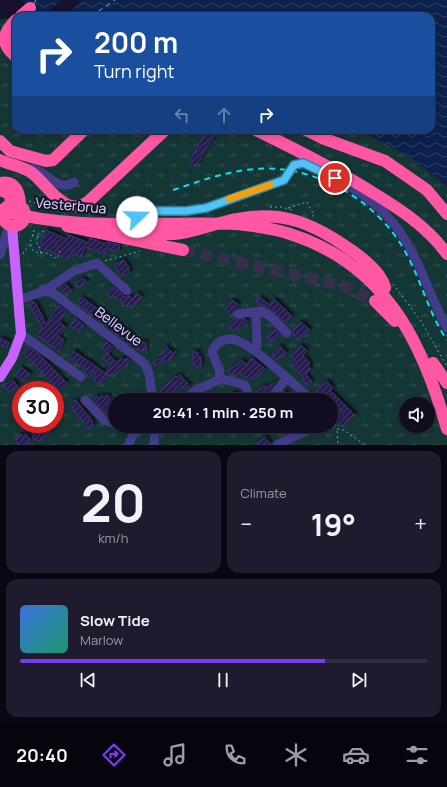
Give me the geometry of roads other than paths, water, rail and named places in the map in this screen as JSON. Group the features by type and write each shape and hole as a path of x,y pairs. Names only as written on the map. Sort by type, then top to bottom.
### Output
{"highway":[{"path":"26,12 30,8"},
{"path":"12,24 7,30 5,40 8,49 12,52"},
{"path":"0,141 10,151 46,161 53,160 80,134"},
{"path":"0,160 24,168 38,178 66,205 79,207 89,201 161,134"},
{"path":"264,134 307,155 396,206 430,233 447,254"},
{"path":"314,134 385,161 427,190 447,214"},
{"path":"0,183 5,182 15,187 20,198 12,213"},
{"path":"0,190 10,194 12,213"},
{"path":"12,213 31,220 132,234 174,234 249,216 270,216 292,219 328,234 357,255 388,284 415,328 433,363 447,400"},
{"name":"Vesterbrua","path":"12,213 38,219 74,223 252,225"},
{"path":"252,225 279,226 319,238 356,261 388,284"},
{"path":"252,225 273,229 308,240 353,266 391,303 412,334 433,383 447,429"},
{"path":"132,234 150,243 183,250"},
{"path":"375,301 394,320 418,350"},
{"path":"433,363 447,383"}],"main road":[{"path":"0,377 12,358 21,334 12,213"}],"street":[{"path":"132,234 135,219 145,212 157,210 186,211 206,208 284,180 294,165 303,163 321,171 362,194 388,217 411,249 432,299 447,328"},
{"path":"24,168 32,168 43,172 62,186 68,186 74,182"},
{"path":"0,254 12,213"},
{"path":"19,300 43,289 74,271 96,263 127,291"},
{"name":"Bellevue","path":"43,289 53,293 145,364 149,374 152,393"},
{"path":"253,349 257,345 256,316 261,311"},
{"path":"238,314 261,311 270,316 287,333"},
{"path":"21,334 81,377"},
{"path":"193,393 214,383 219,378 220,372 212,352 218,342 223,340 235,340 253,349 303,393"},
{"path":"219,378 245,385 248,393"},
{"path":"275,393 287,378"},
{"path":"85,400 104,420 108,421"},
{"path":"128,445 136,433"},
{"path":"154,445 155,433"},
{"path":"280,443 301,433"}],"water":[{"path":"22,0 62,0 48,12 32,12"},
{"path":"83,0 447,0 447,187 413,159 367,134 435,134 435,12 69,12"}],"tunnel":[{"path":"183,250 336,284 349,288 375,301"}],"railway":[{"path":"173,190 224,174 255,169 278,169 301,173 323,180 343,190 363,203 380,218 395,236 407,255 435,320 447,340"}]}
